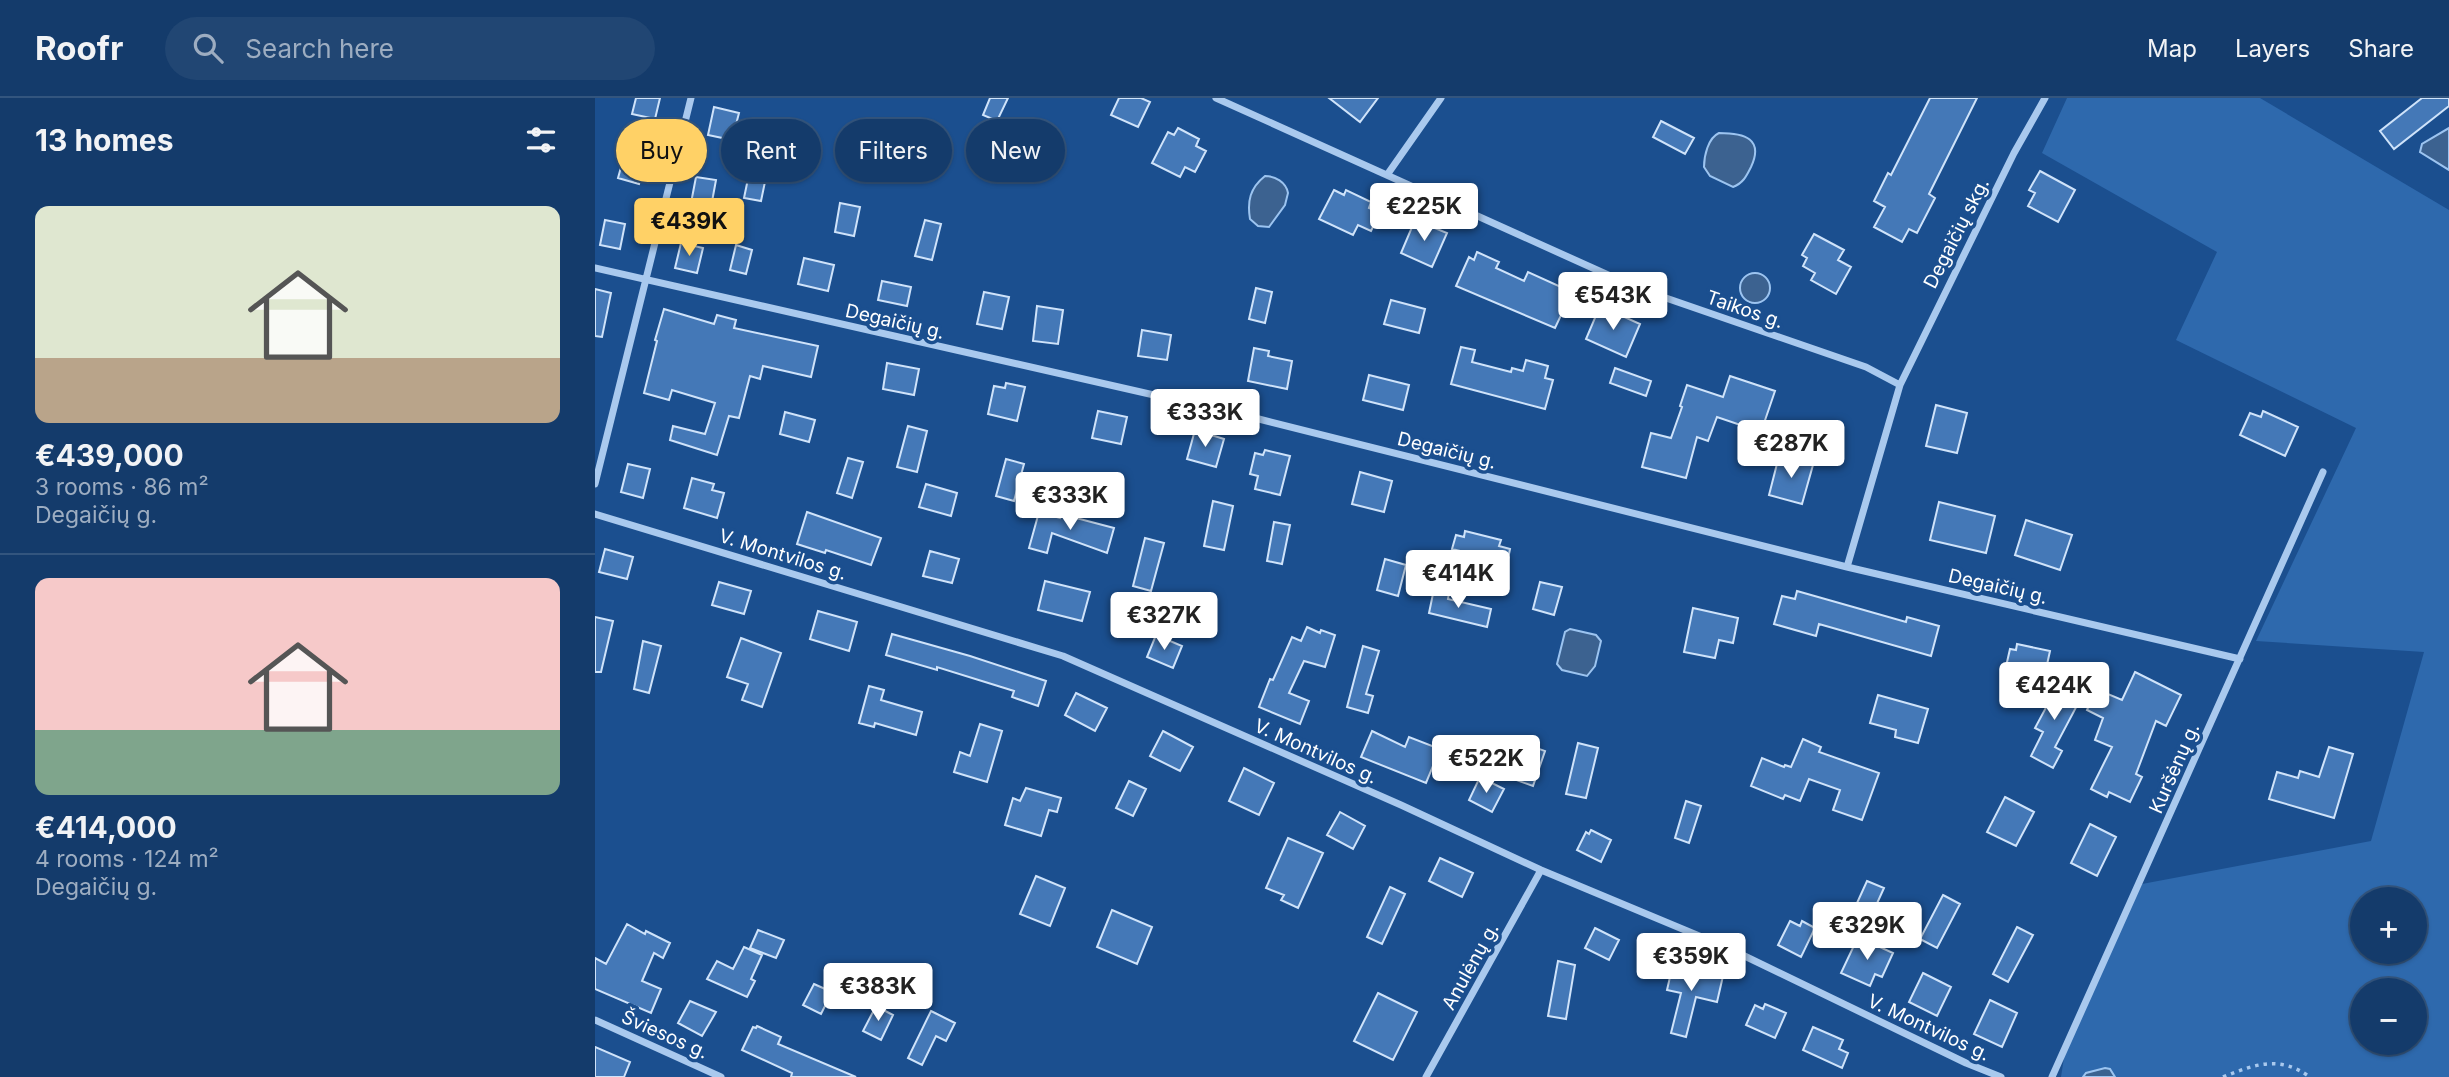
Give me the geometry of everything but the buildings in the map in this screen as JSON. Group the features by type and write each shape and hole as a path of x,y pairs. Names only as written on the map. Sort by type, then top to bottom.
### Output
{"street":[{"path":"595,484 691,98"},
{"name":"Taikos g.","path":"1216,98 1637,288 1866,368 1900,385"},
{"path":"1387,175 1441,98"},
{"name":"Degaičių skg.","path":"1900,385 2008,164 2045,98"},
{"name":"Degaičių g.","path":"595,268 1255,418 1847,566 2240,659"},
{"path":"1847,566 1900,385"},
{"name":"Kuršėnų g.","path":"2052,1077 2323,472"},
{"name":"V. Montvilos g.","path":"595,514 1063,656 1401,805 1541,870 1728,948 1966,1063 2001,1077"},
{"name":"Anulėnų g.","path":"1426,1077 1541,870"},
{"name":"Šviesos g.","path":"595,1020 721,1077"}],"path":[{"path":"2223,1077 2251,1066 2276,1062 2311,1077"}],"shaded area":[{"path":"2067,98 2260,98 2449,210 2449,1077 2061,1077 2066,1045 2142,884 2371,841 2424,652 2256,641 2356,428 2176,340 2217,252 2042,153"},
{"path":"2449,128 2449,170 2420,152 2422,144"},
{"path":"1719,133 1744,136 1750,140 1755,150 1747,174 1742,182 1733,187 1710,176 1704,167 1709,143"},
{"path":"1265,176 1279,180 1288,193 1285,205 1269,227 1258,226 1250,219 1249,212 1253,190"},
{"path":"1755,273 1766,277 1770,288 1766,299 1755,303 1744,299 1740,288 1744,277"},
{"path":"1570,629 1596,635 1601,641 1595,666 1587,676 1562,670 1557,664 1565,632"},
{"path":"2110,1069 2115,1077 2083,1077 2086,1073"}]}
